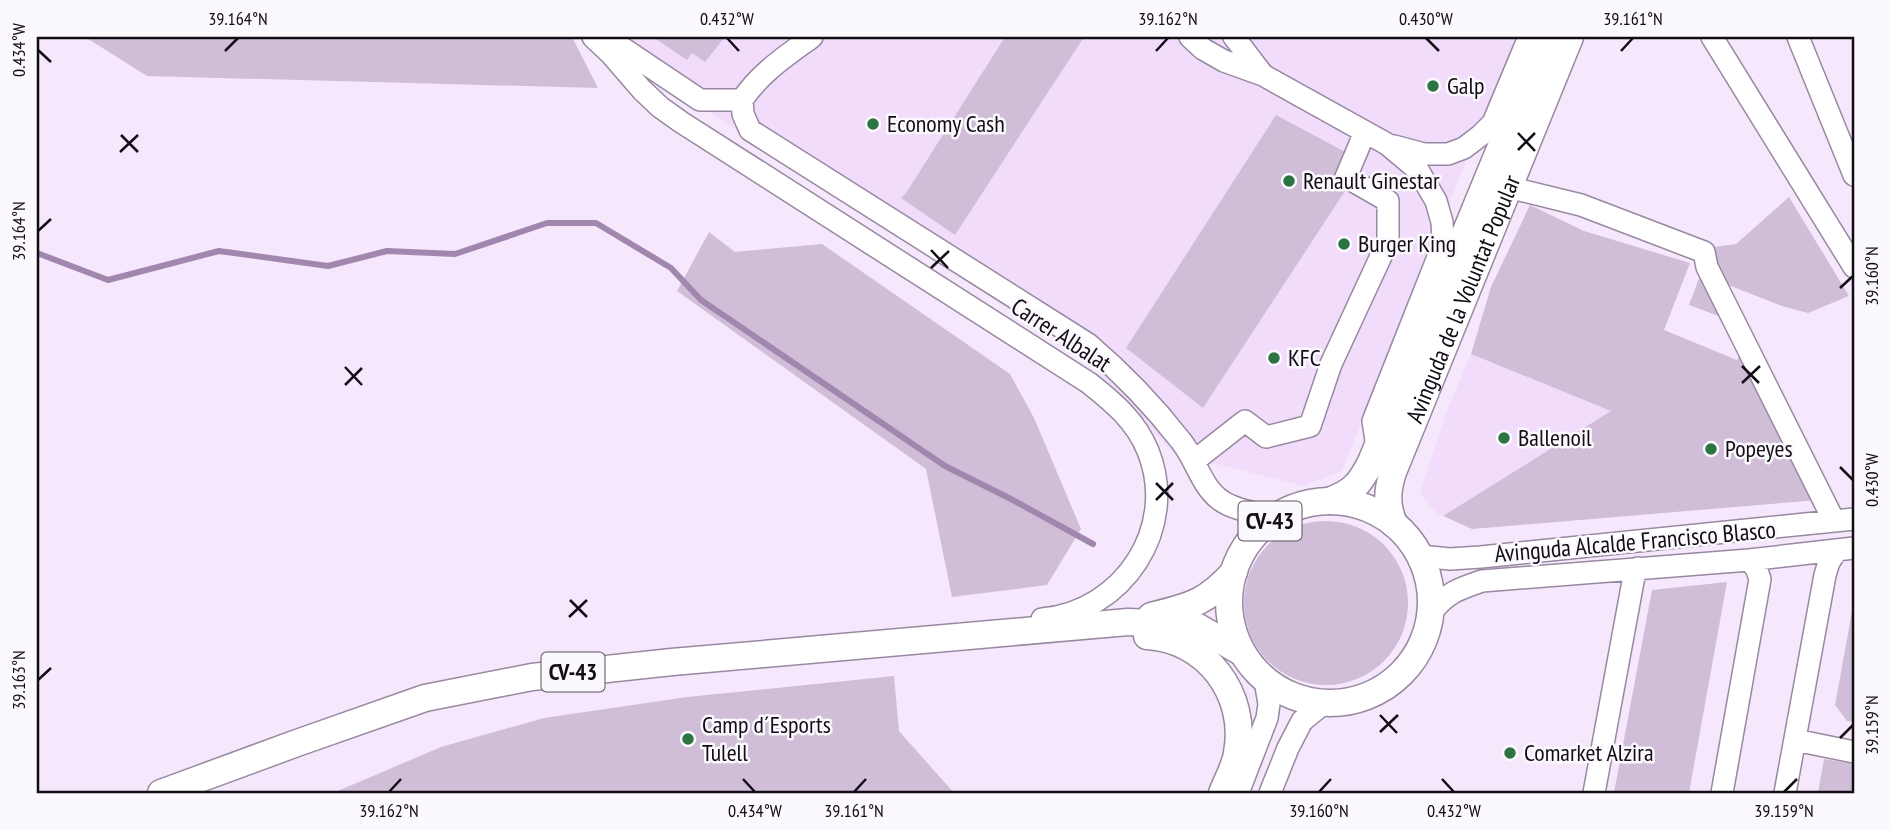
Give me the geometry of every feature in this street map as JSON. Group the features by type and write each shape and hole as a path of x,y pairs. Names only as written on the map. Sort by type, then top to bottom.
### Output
{"main road":[{"name":"Avinguda de la Voluntat Popular","path":"1329,501 1354,489 1364,476 1546,37"},
{"name":"Avinguda de la Voluntat Popular","path":"1394,524 1387,499 1394,472 1570,37"},
{"name":"CV-43","path":"1329,501 1352,503 1374,511 1394,524 1409,539 1420,556 1429,584 1430,614 1422,643 1406,669 1383,689 1355,700 1324,703 1293,696 1265,680 1241,652 1230,621 1230,588 1234,572 1243,551 1257,533 1274,518 1300,506 1329,501"},
{"name":"CV-43","path":"161,793 425,698 532,677 1128,622 1181,609 1204,600 1234,572"},
{"name":"CV-43","path":"1128,622 1198,627 1241,652"},
{"path":"964,636 1054,642 1138,635 1159,636 1180,642 1199,653 1212,665 1231,694 1238,723 1237,753 1222,793"}],"street":[{"name":"Carrer Albalat","path":"593,37 642,90 681,122 1089,383 1123,411 1147,449 1154,473 1156,498 1150,535 1134,567 1107,595 1091,605 1063,616 981,625 859,646"},
{"path":"606,37 700,100 742,100 763,74 812,37"},
{"path":"1190,37 1203,49 1224,61 1263,75 1387,144 1424,154 1448,154 1464,148 1493,123 1530,37"},
{"path":"1234,37 1263,75"},
{"path":"1712,37 1854,267"},
{"path":"1798,37 1854,175"},
{"name":"Carrer Albalat","path":"742,100 743,114 750,130 1088,344 1157,411 1182,442 1211,491 1219,499 1274,518"},
{"path":"1194,461 1244,421 1266,437 1310,426 1331,364 1388,241 1388,201 1346,177 1365,132"},
{"name":"Avinguda de la Voluntat Popular","path":"1377,447 1373,421 1443,239 1442,222 1428,184 1418,170 1387,144"},
{"path":"1520,190 1581,205 1704,252 1707,267 1844,520"},
{"name":"Avinguda Alcalde Francisco Blasco","path":"1420,556 1450,559 1481,557 1844,520"},
{"path":"1785,793 1825,575 1829,562 1846,549"},
{"name":"Avinguda Alcalde Francisco Blasco","path":"1430,614 1440,601 1456,589 1482,581 1749,560 1846,549"},
{"path":"1722,793 1760,579 1749,560"},
{"path":"1594,793 1634,576 1638,568"},
{"path":"1238,793 1267,718 1269,704 1265,680"},
{"path":"1270,793 1302,721 1324,703"},
{"path":"1795,740 1854,752"}],"shaded area":[{"path":"85,37 572,37 598,88 147,76"},
{"path":"593,37 1516,37 1342,471 1304,486 1174,453 1081,354"},
{"path":"653,37 725,37 705,62 692,53 687,60"},
{"path":"1005,37 1084,37 955,235 901,198"},
{"path":"1276,115 1364,162 1203,408 1126,348"},
{"path":"1789,197 1849,296 1808,313 1782,306 1713,279 1707,267 1714,247 1736,244"},
{"path":"1530,205 1584,231 1690,263 1664,330 1737,360 1745,346 1818,500 1472,529 1443,516 1611,411 1471,354 1491,287"},
{"path":"709,232 735,252 822,244 1010,374 1034,418 1081,529 1047,585 952,597 926,469 677,291"},
{"path":"1701,273 1724,318 1689,305"},
{"name":"Ballenoil","path":"1471,354 1612,411 1443,516 1436,513 1420,493 1446,413"},
{"path":"1326,521 1357,528 1384,545 1401,572 1408,603 1401,634 1384,661 1357,678 1326,685 1295,678 1268,661 1251,634 1244,603 1251,572 1268,545 1295,528"},
{"path":"1727,582 1689,793 1614,793 1652,590"},
{"path":"1854,600 1854,722 1847,721 1835,705"},
{"name":"Camp d´Esports Tulell","path":"894,676 899,731 954,793 333,793 441,747 544,718 687,697"},
{"path":"1824,759 1854,764 1854,793 1818,793"}],"waterway":[{"path":"37,253 108,280 219,251 328,266 387,251 455,254 547,223 596,223 671,268 701,300 945,466 1093,544"}],"place":[{"name":"Galp","path":"1433,86"},
{"name":"Economy Cash","path":"873,124"},
{"name":"Renault Ginestar","path":"1289,181"},
{"name":"Burger King","path":"1344,244"},
{"name":"KFC","path":"1274,358"},
{"name":"Ballenoil","path":"1504,438"},
{"name":"Popeyes","path":"1711,449"},
{"name":"Camp d´Esports Tulell","path":"688,739"},
{"name":"Comarket Alzira","path":"1510,753"}]}
